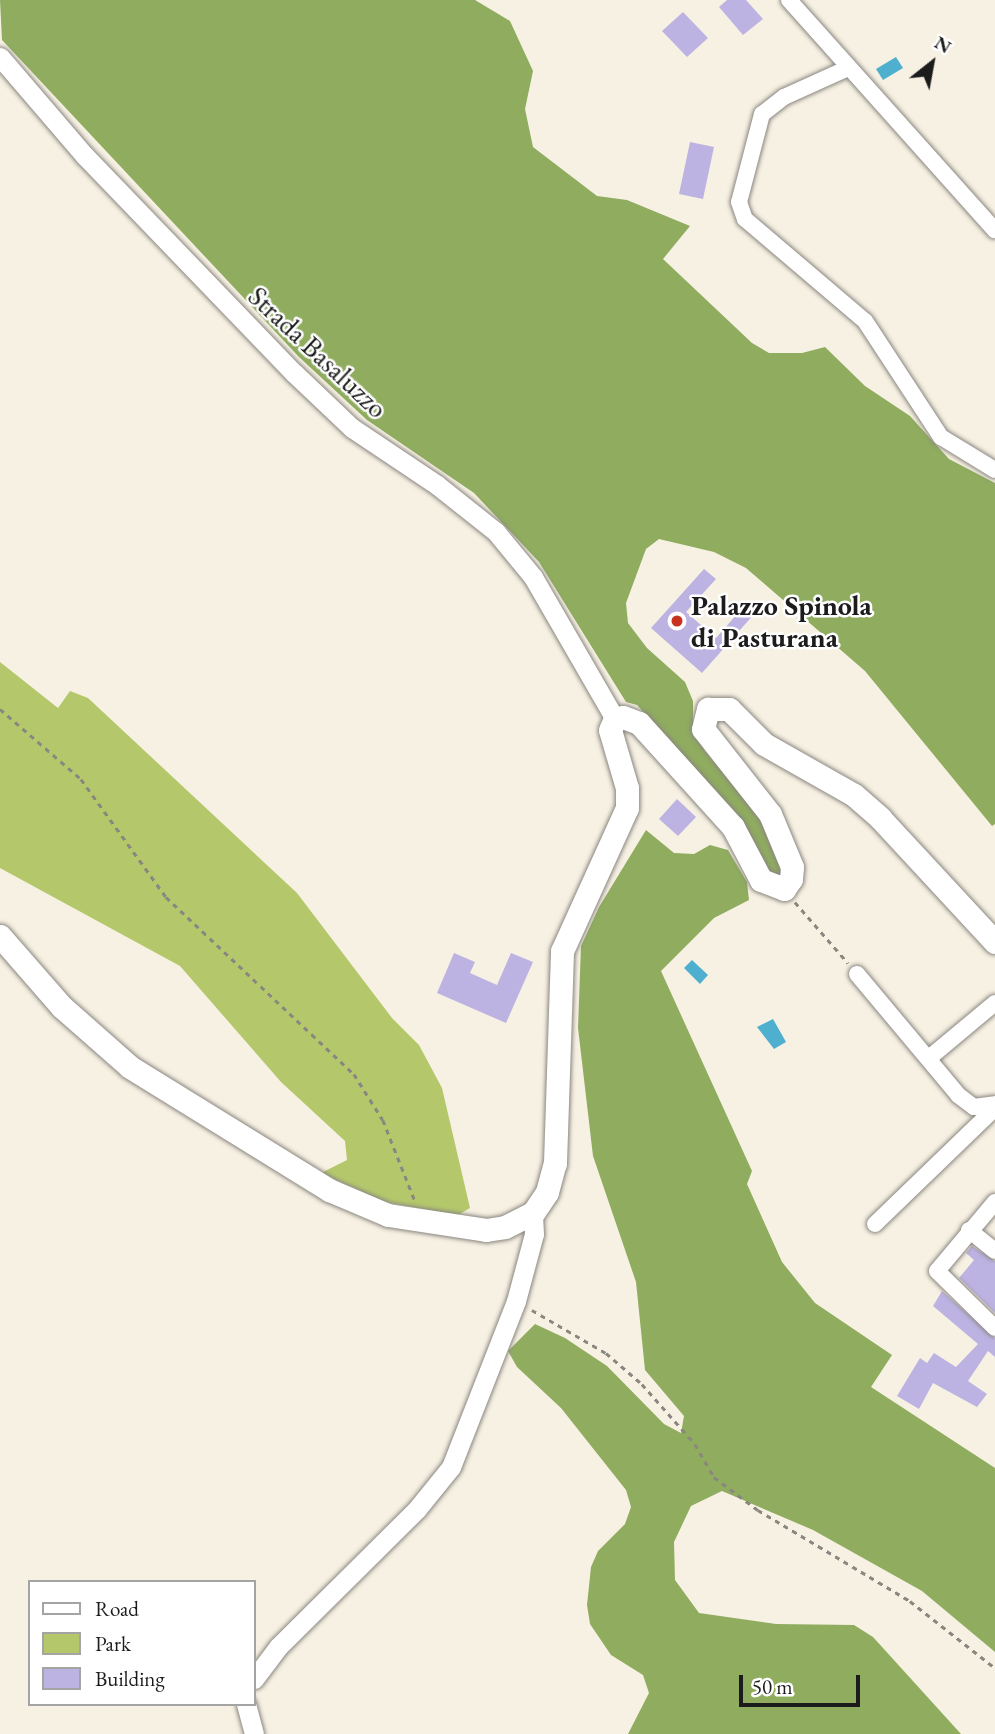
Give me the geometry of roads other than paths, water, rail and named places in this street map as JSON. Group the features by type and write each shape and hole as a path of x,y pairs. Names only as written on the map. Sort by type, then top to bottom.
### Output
{"main road":[{"path":"0,936 62,1007 130,1067 329,1190 388,1215 486,1230 505,1227 533,1213 547,1192 555,1163 562,951 627,808 627,788 610,730 615,719 623,717 639,723 733,827 761,880 784,889 792,867 770,814 703,729 702,718 713,706 729,709 764,744 854,795 995,942"}],"street":[{"path":"789,0 846,69 995,230"},
{"name":"Strada Basaluzzo","path":"0,57 85,156 294,373 352,428 437,485 496,533 533,577 615,719"},
{"path":"846,69 784,97 762,114 739,202 745,219 866,320 941,437 995,470"},
{"path":"858,974 968,1104 995,1106"},
{"path":"929,1058 995,1003"},
{"path":"875,1224 995,1106"},
{"path":"995,1202 939,1265 938,1275 995,1328"},
{"path":"256,1676 278,1647 417,1509 451,1467 516,1301 534,1234 533,1213"},
{"path":"969,1230 995,1251"},
{"path":"247,1706 254,1734"}],"water":[{"path":"896,57 903,68 883,80 876,69"},
{"path":"692,960 708,975 700,984 684,968"},
{"path":"773,1019 786,1042 774,1049 757,1027"}],"place":[{"name":"Palazzo Spinola di Pasturana","path":"677,621"}]}
